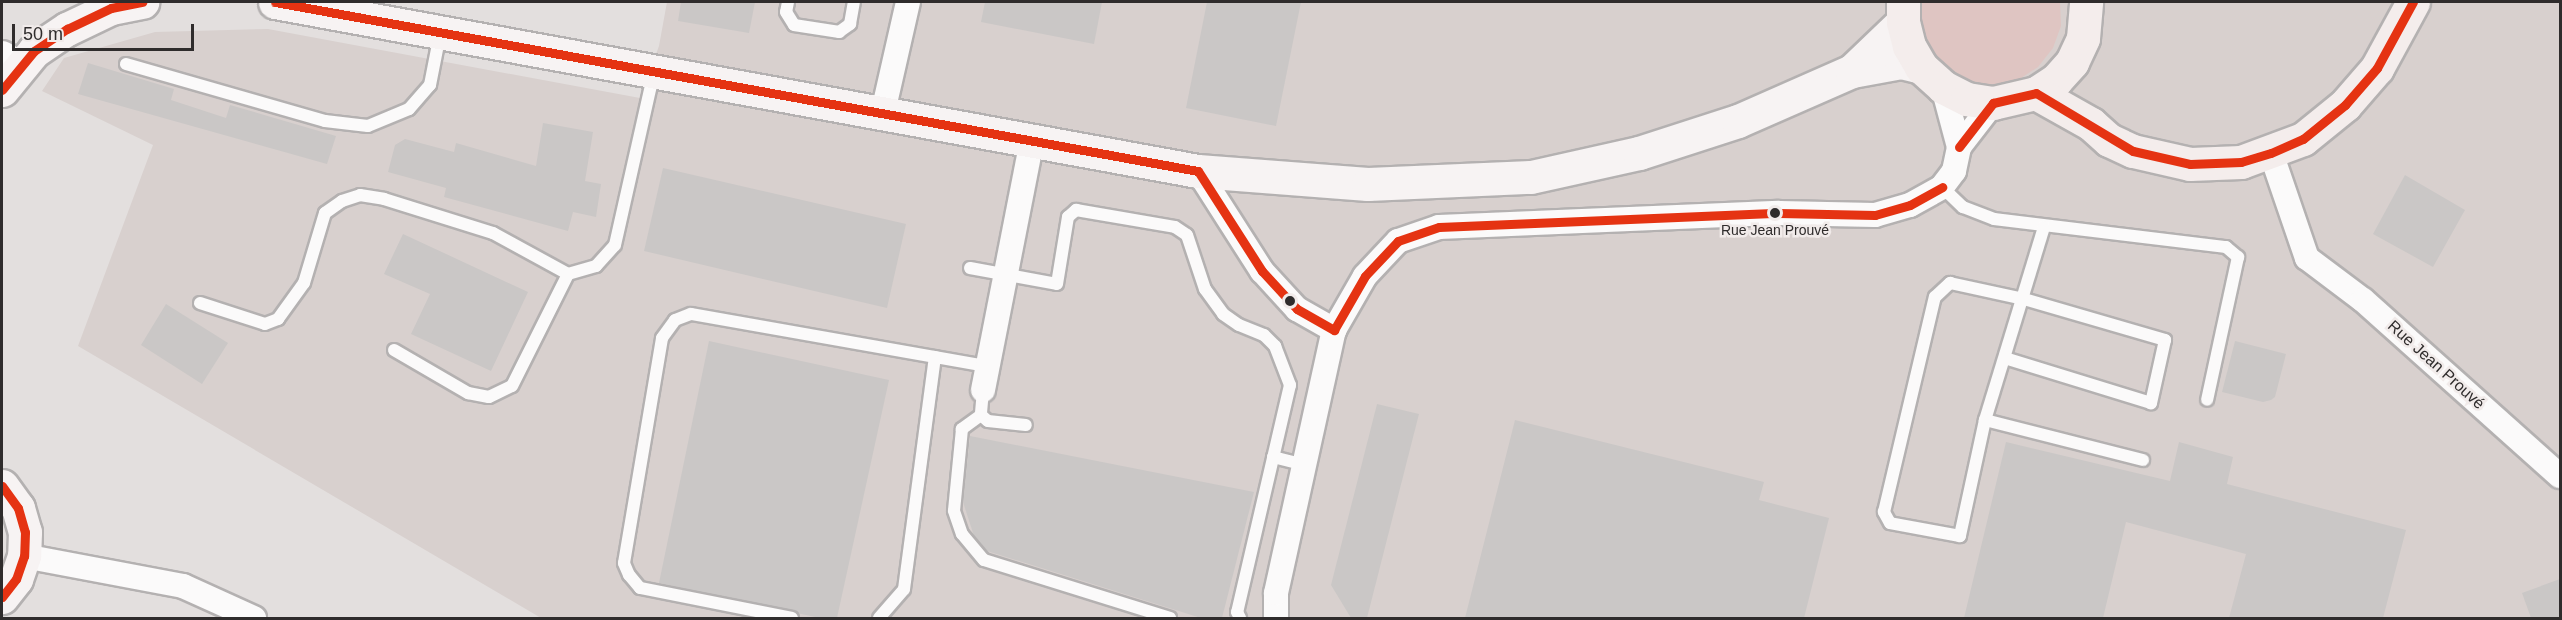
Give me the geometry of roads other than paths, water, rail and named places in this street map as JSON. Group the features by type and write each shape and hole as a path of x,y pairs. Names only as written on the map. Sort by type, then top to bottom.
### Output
{"main road":[{"path":"7,71 67,29 111,8 141,2"},
{"path":"274,2 441,30 1198,171 1368,184 1531,177 1639,153 1738,120 1852,72 1900,63 1932,77 1967,99 1993,103 2036,93 2056,80 2072,62 2083,38 2086,2"},
{"path":"2036,93 2091,124 2109,140 2133,151 2190,164 2241,162 2271,153 2303,138 2345,105 2377,68 2413,2"},
{"path":"1852,72 1903,12"},
{"path":"1903,12 1909,46 1932,77"},
{"path":"2072,62 2091,124"},
{"path":"2,486 18,508 25,532 24,556 16,579 2,597"}],"street":[{"path":"883,112 908,2"},
{"path":"1932,77 1959,147"},
{"path":"1276,618 1276,593 1334,330 1365,276 1398,241 1439,227 1779,213 1875,215 1910,205 1942,187 1954,171 1959,147 1993,103"},
{"path":"983,390 1032,140"},
{"name":"Rue Jean Prouvé","path":"2271,153 2307,258 2363,300 2560,476"},
{"path":"1198,171 1262,271 1297,309 1334,330"},
{"path":"24,556 183,586 254,618"}],"lane":[{"path":"788,2 786,12 794,25 839,32 850,24 854,2"},
{"path":"126,64 325,121 368,126 409,109 430,85 441,30"},
{"path":"200,303 265,324 278,319 304,283 325,213 342,201 360,195 384,199 493,233 568,274 596,266 615,245 655,70"},
{"path":"1942,187 1963,207 1994,219 2044,227 2226,247 2238,257 2207,400"},
{"path":"970,268 1057,284 1068,217 1076,210 1175,227 1187,235 1205,289 1223,314 1239,325 1264,335 1275,346 1290,385 1237,612 1240,618"},
{"path":"2005,358 2151,403 2164,340 2024,299 1950,283 1935,297 1884,512 1890,523 1960,536 1985,420 2024,299 2044,227"},
{"path":"394,350 468,393 489,397 512,386 568,274"},
{"path":"792,618 640,588 629,575 624,563 662,338 675,320 690,314 986,366"},
{"path":"879,618 904,589 935,357"},
{"path":"983,390 981,415 962,429 954,511 962,534 984,560 1170,618"},
{"path":"981,415 988,421 1026,425"},
{"path":"1985,420 2143,460"},
{"path":"1273,457 1304,465"}],"place":[{"name":"Rue Jean Prouvé","path":"1775,213"}]}
